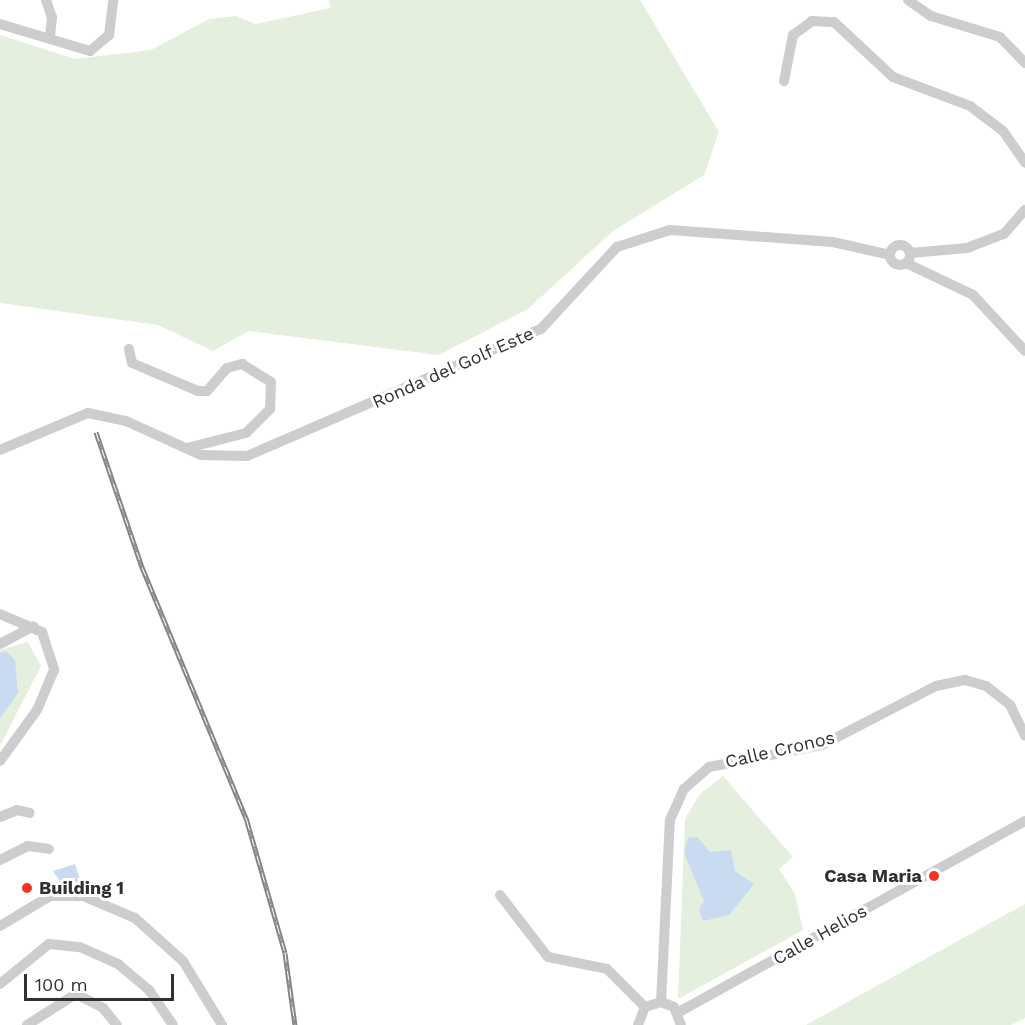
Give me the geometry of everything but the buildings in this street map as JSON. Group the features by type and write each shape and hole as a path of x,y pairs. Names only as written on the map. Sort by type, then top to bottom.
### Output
{"street":[{"path":"46,0 52,18 50,37"},
{"path":"0,24 50,37 77,50 99,48 109,35 113,0"},
{"path":"908,0 931,16 1000,37 1025,63"},
{"path":"784,81 794,35 812,21 834,22 893,77 970,106 1003,131 1025,163"},
{"path":"1025,210 1004,234 968,248 908,258 895,264 890,255 898,245 908,258 974,295 1025,351"},
{"name":"Ronda del Golf Este","path":"0,450 88,413 126,420 201,455 247,456 541,329 617,247 670,230 833,242 890,255"},
{"path":"129,349 132,363 198,391 207,391 227,368 242,363 272,382 270,409 246,433 186,448"},
{"path":"0,614 34,626 46,640 54,670 37,710 0,761"},
{"path":"0,644 34,626"},
{"name":"Calle Cronos","path":"661,1002 669,827 684,789 708,767 830,741 936,686 964,680 986,686 1010,705 1025,736"},
{"path":"0,817 17,810 30,813"},
{"name":"Calle Helios","path":"679,1012 1025,821"},
{"path":"0,860 28,846 49,849"},
{"path":"500,895 548,957 607,969 645,1007"},
{"path":"0,926 50,896 83,896 135,918 183,961 222,1025"},
{"path":"0,984 49,944 80,946 118,964 149,990 173,1025"},
{"path":"27,1025 76,994 103,1008 117,1025"},
{"path":"645,1007 661,1002 679,1012 681,1025"},
{"path":"638,1025 645,1007"}],"green space":[{"path":"329,0 640,0 719,132 704,175 613,231 528,309 439,355 249,331 213,351 158,325 0,303 0,35 75,59 151,50 209,19 236,16 256,24 330,8"},
{"path":"28,642 41,666 0,746 0,650"},
{"path":"723,776 793,857 779,869 795,894 803,930 678,999 685,819 699,795"},
{"path":"1025,904 1025,1018 1011,1025 806,1025"}],"water":[{"path":"6,651 15,660 18,693 0,718 0,653"},
{"path":"697,837 710,852 731,850 735,871 754,884 729,915 703,921 699,910 704,901 684,853 688,838"},
{"path":"75,864 81,883 62,884 53,871"}],"railway":[{"path":"96,432 142,567 247,821 285,953 295,1025"}],"place":[{"name":"Casa Maria","path":"934,876"},
{"name":"Building 1","path":"27,888"}]}
